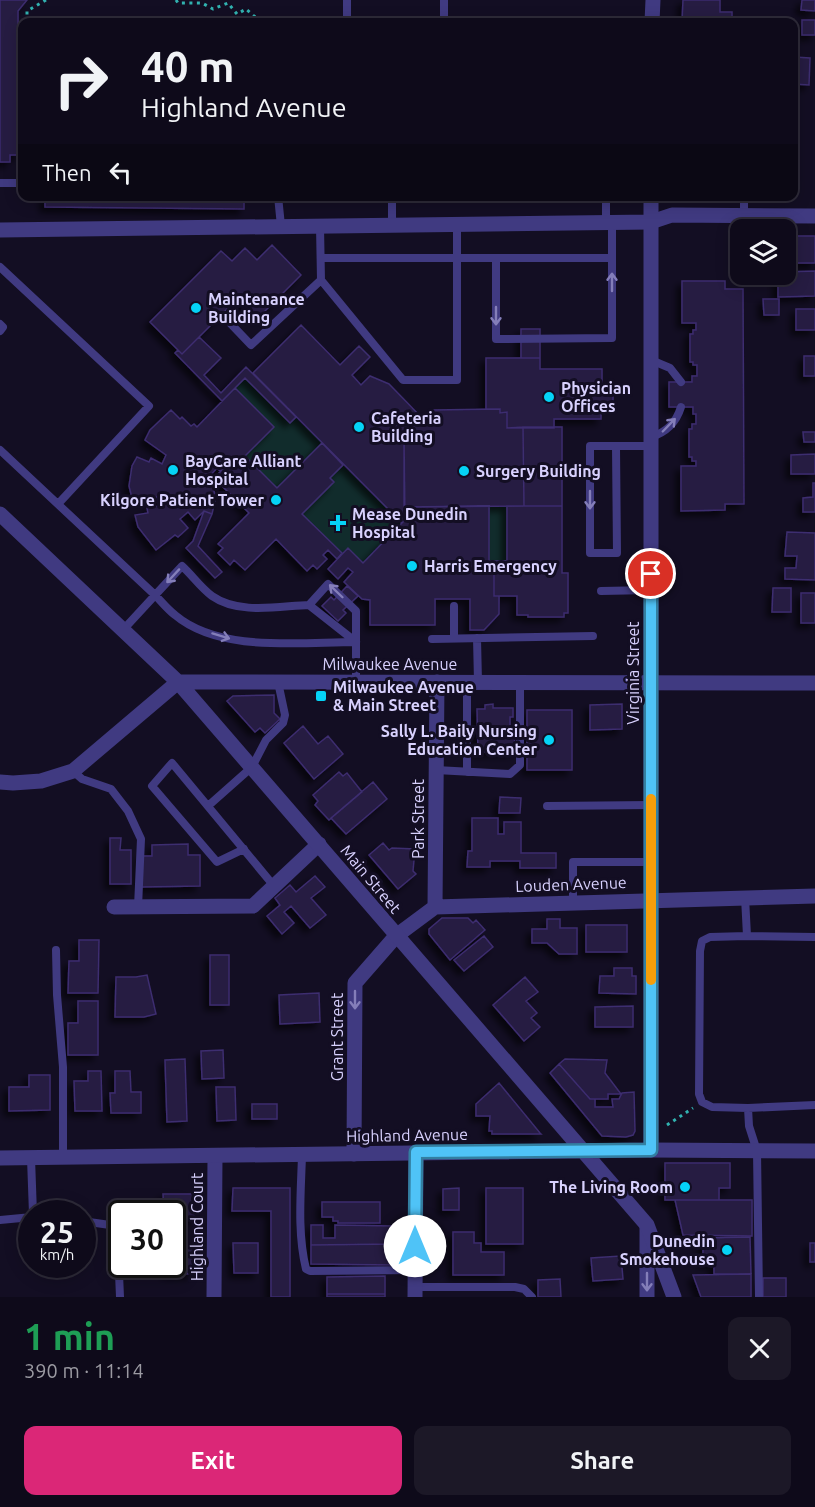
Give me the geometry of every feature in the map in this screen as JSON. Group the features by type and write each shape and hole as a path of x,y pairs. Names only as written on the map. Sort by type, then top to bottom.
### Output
{"street":[{"path":"652,18 653,0"},
{"name":"Virginia Street","path":"651,201 651,1150"},
{"path":"0,230 651,222 672,215 815,216"},
{"name":"Main Street","path":"0,514 178,682 583,1150 647,1225 674,1297"},
{"path":"0,782 41,781 73,771 178,682"},
{"name":"Milwaukee Avenue","path":"178,682 815,683"},
{"name":"Park Street","path":"435,907 437,682"},
{"path":"114,907 253,906 319,844"},
{"name":"Louden Avenue","path":"435,907 815,896"},
{"path":"396,936 435,907"},
{"name":"Grant Street","path":"354,1154 355,983 396,936"},
{"name":"Highland Avenue","path":"0,1158 215,1157 583,1150 815,1152"},
{"path":"415,1292 416,1152"},
{"name":"Highland Court","path":"214,1297 215,1157"},
{"path":"647,1225 647,1297"}],"lane":[{"path":"347,0 347,18"},
{"path":"444,0 444,18"},
{"path":"0,183 18,183"},
{"path":"278,201 281,226"},
{"path":"392,201 392,225"},
{"path":"496,258 496,339 612,338 612,258 607,201"},
{"path":"744,201 744,216"},
{"path":"320,226 321,280 403,380 457,380 457,224"},
{"path":"321,258 612,258"},
{"path":"0,267 149,406 58,504"},
{"path":"230,323 251,345 321,280"},
{"path":"0,324 3,327 0,331"},
{"path":"651,360 670,368 681,382"},
{"path":"616,447 616,553 590,553 590,446 616,447 651,442 675,421 681,407"},
{"path":"0,450 174,615 189,624 227,639 249,643 356,642"},
{"path":"122,631 182,566 212,596 229,604 248,607 309,605 356,642"},
{"path":"309,605 328,584 356,610 356,682"},
{"path":"601,591 651,590"},
{"path":"454,606 454,638"},
{"path":"432,639 593,636"},
{"path":"467,772 477,638"},
{"path":"208,806 252,767 266,740 283,723 285,715 278,682"},
{"path":"436,770 510,774 520,765 520,682"},
{"path":"244,849 217,862 152,786 172,763 244,849 274,886"},
{"path":"73,771 82,779 111,789 128,811 141,839 138,907"},
{"path":"547,806 651,805"},
{"path":"573,902 573,862 651,862"},
{"path":"745,897 747,936"},
{"path":"815,937 710,937 702,942 700,951 699,1094 702,1102 712,1107 815,1105"},
{"path":"56,950 63,1067 63,1158"},
{"path":"748,1108 749,1126 757,1151 759,1297"},
{"path":"302,1155 302,1254 306,1269 310,1271 415,1270"},
{"path":"31,1158 32,1200"},
{"path":"0,1220 18,1218"},
{"path":"96,1223 117,1226 120,1297"},
{"path":"415,1292 515,1287 524,1289 532,1297"}],"path":[{"path":"27,18 27,11 46,0"},
{"path":"176,0 178,3 202,3 213,9 228,3 237,14 246,9 256,18"},
{"path":"667,1125 702,1102"}],"green space":[{"path":"245,378 290,422 296,417 322,443 277,488 245,456 235,388"},
{"path":"343,465 402,523 363,563 348,548 342,553 302,514"},
{"path":"489,506 507,506 507,561 489,561"}],"building":[{"path":"0,0 27,0 18,11 18,155 10,155 10,162 0,162"},
{"path":"683,0 720,0 720,12 732,12 732,18 682,18"},
{"path":"802,0 815,0 815,11 801,10"},
{"path":"802,20 815,20 815,35 802,35"},
{"path":"798,57 810,58 809,85 798,84"},
{"path":"45,201 244,201 244,209 45,207"},
{"path":"797,236 815,236 815,263 796,263"},
{"name":"Maintenance Building","path":"272,245 301,275 258,318 238,298 182,354 150,322 221,251 232,261 245,248 257,260"},
{"path":"815,271 815,296 778,297 778,285 796,285 796,272"},
{"path":"682,281 725,281 725,289 743,289 744,504 725,504 725,510 681,511 681,466 696,466 696,461 692,461 692,457 689,457 689,429 692,429 692,424 696,424 696,414 693,414 693,407 669,407 669,382 692,382 692,376 697,376 697,365 690,362 690,334 696,330 696,323 682,323"},
{"path":"763,299 779,299 779,315 764,315"},
{"path":"796,309 815,309 815,330 796,330"},
{"name":"Cafeteria Building","path":"301,325 340,365 359,346 370,357 352,375 361,385 370,376 389,384 422,418 404,436 405,520 402,523 253,373"},
{"path":"521,329 540,329 540,358 521,358"},
{"path":"199,337 221,358 204,375 221,393 246,367 296,417 290,423 245,378 222,401 175,353 178,350 182,354"},
{"path":"804,356 815,356 815,376 804,376"},
{"name":"Physician Offices","path":"486,358 540,358 540,369 602,369 602,388 613,388 613,406 601,406 601,419 554,419 554,428 507,428 507,412 500,413 500,409 486,409"},
{"name":"BayCare Alliant Hospital","path":"235,388 274,427 234,467 230,462 220,471 217,468 207,479 215,494 212,514 204,511 195,520 188,512 180,519 188,528 156,550 138,527 135,515 148,513 147,508 159,506 157,497 145,500 144,495 132,498 129,486 132,466 137,457 149,462 151,458 162,464 166,455 145,440 150,430 171,410 180,419 182,417 191,426 194,424 197,427"},
{"name":"Surgery Building","path":"500,409 500,413 507,412 507,428 523,427 524,506 404,507 404,436 422,418 434,418 433,410"},
{"path":"523,427 562,427 562,506 524,506"},
{"path":"803,432 815,432 815,442 804,442"},
{"name":"Kilgore Patient Tower","path":"322,443 343,465 330,478 334,482 302,514 342,553 337,559 328,550 323,555 327,559 317,569 313,565 307,571 276,539 245,570 234,560 230,565 218,553 223,548 218,544 249,513 218,482 223,477 219,473 230,462 234,467 245,456 277,488"},
{"path":"815,454 815,474 791,474 791,455"},
{"path":"813,483 815,483 815,512 803,512 803,498 813,497"},
{"name":"Harris Emergency","path":"489,506 489,561 494,561 494,596 499,596 499,614 484,630 470,630 470,599 435,599 435,625 370,625 370,600 362,599 344,582 353,572 348,568 338,579 328,569 348,548 363,563 405,520 404,507"},
{"path":"507,506 562,506 562,573 568,573 568,613 564,613 564,617 517,615 517,596 494,596 494,561 507,561"},
{"path":"204,511 212,514 198,546 222,572 215,578 186,548 193,541"},
{"path":"787,532 815,533 815,580 785,579 785,568 796,568 797,556 785,556"},
{"path":"347,586 358,596 343,610 346,613 338,621 322,606 331,597 334,600"},
{"path":"773,588 791,588 791,612 772,612"},
{"path":"801,593 815,593 815,623 801,623"},
{"path":"274,695 274,713 280,719 265,733 260,728 255,732 227,701 233,696"},
{"path":"493,704 493,708 513,708 510,729 514,729 515,751 478,752 477,709 485,709 485,705"},
{"path":"622,704 622,729 590,730 590,705"},
{"name":"Sally L. Baily Nursing Education Center","path":"527,710 572,710 572,770 527,770"},
{"path":"303,726 318,744 328,736 343,754 314,779 284,743"},
{"path":"339,772 343,776 347,773 362,792 329,820 315,805 318,801 313,795"},
{"path":"373,782 387,799 346,834 331,818"},
{"path":"500,797 521,798 520,813 499,813"},
{"path":"472,818 498,818 498,834 504,834 504,822 521,822 521,853 556,853 556,868 520,868 520,861 490,861 490,867 467,867 468,851 472,851"},
{"path":"110,838 121,838 120,850 131,850 131,884 110,884"},
{"path":"383,843 389,850 392,848 415,849 413,871 416,874 398,889 369,855"},
{"path":"188,844 188,855 200,855 200,886 141,887 141,856 152,856 152,845"},
{"path":"315,876 325,887 311,898 326,915 310,928 291,906 284,912 294,923 282,934 267,916 280,905 275,898 290,885 296,892"},
{"path":"442,918 468,918 473,923 476,920 485,930 450,960 429,934 429,929"},
{"path":"547,919 560,919 560,928 577,928 577,954 559,954 547,943 532,943 532,929 547,929"},
{"path":"586,925 627,925 627,952 586,952"},
{"path":"484,936 493,947 464,971 454,960"},
{"path":"79,940 99,940 98,993 68,993 69,961 79,961"},
{"path":"210,955 229,955 229,1005 210,1005"},
{"path":"614,968 632,968 632,976 636,976 636,994 599,993 600,976 614,976"},
{"path":"147,975 156,1014 144,1017 115,1017 116,977"},
{"path":"525,977 538,992 526,1001 537,1013 531,1018 540,1027 524,1041 493,1005"},
{"path":"319,993 320,1022 280,1024 279,995"},
{"path":"78,1001 98,1001 98,1055 68,1055 68,1023 78,1023"},
{"path":"633,1006 633,1027 595,1027 595,1007"},
{"path":"223,1050 224,1078 202,1079 201,1051"},
{"path":"185,1059 187,1121 167,1122 165,1060"},
{"path":"565,1059 607,1060 605,1073 621,1094 608,1094 608,1099 590,1099 559,1064"},
{"path":"559,1064 590,1099 595,1099 595,1107 613,1107 612,1099 619,1099 622,1093 634,1092 635,1131 633,1135 602,1136 550,1073"},
{"path":"88,1071 101,1071 102,1111 75,1111 74,1081 88,1081"},
{"path":"115,1071 130,1071 131,1092 141,1092 141,1113 111,1113 110,1093 115,1093"},
{"path":"29,1075 50,1075 50,1110 9,1111 9,1087 29,1087"},
{"path":"499,1083 541,1134 492,1134 492,1131 489,1131 490,1116 476,1116 476,1104"},
{"path":"216,1087 235,1087 236,1120 217,1121"},
{"path":"252,1104 277,1104 277,1119 252,1119"},
{"path":"665,1163 730,1163 730,1188 719,1188 719,1200 665,1200"},
{"path":"233,1188 290,1188 290,1297 271,1297 271,1211 232,1211"},
{"path":"459,1188 459,1210 443,1210 443,1189"},
{"path":"486,1188 523,1188 523,1244 486,1244"},
{"path":"163,1194 194,1194 194,1220 186,1220 186,1200 163,1200"},
{"path":"675,1200 752,1200 752,1236 683,1235"},
{"path":"322,1202 380,1202 380,1223 338,1223 338,1221 333,1221 333,1217 322,1217"},
{"path":"311,1225 323,1225 323,1238 335,1238 335,1225 394,1226 394,1244 311,1245"},
{"path":"453,1232 474,1232 474,1243 481,1243 481,1252 504,1252 504,1275 453,1275"},
{"name":"Dunedin Smokehouse","path":"750,1237 751,1274 714,1274 714,1263 703,1263 703,1238"},
{"path":"233,1243 258,1243 258,1273 234,1273"},
{"path":"810,1243 815,1243 815,1262 810,1262"},
{"path":"186,1244 192,1244 192,1274 186,1274"},
{"path":"394,1244 394,1265 311,1264 311,1245"},
{"path":"621,1256 623,1279 593,1281 591,1258"},
{"path":"751,1274 751,1297 701,1297 693,1275"},
{"path":"385,1276 385,1294 327,1294 327,1277"},
{"path":"763,1278 786,1278 786,1297 763,1297"},
{"path":"560,1279 561,1297 538,1297 538,1280"},
{"path":"327,1294 385,1294 385,1297 327,1297"}],"slow traffic":[{"path":"651,799 651,980"}],"place":[{"name":"Maintenance Building","path":"196,308"},
{"name":"Physician Offices","path":"549,397"},
{"name":"Cafeteria Building","path":"359,427"},
{"name":"BayCare Alliant Hospital","path":"173,470"},
{"name":"Surgery Building","path":"464,471"},
{"name":"Kilgore Patient Tower","path":"276,500"},
{"name":"Mease Dunedin Hospital","path":"338,523"},
{"name":"Harris Emergency","path":"412,566"},
{"name":"Milwaukee Avenue & Main Street","path":"321,696"},
{"name":"Sally L. Baily Nursing Education Center","path":"549,740"},
{"name":"The Living Room","path":"685,1187"},
{"name":"Dunedin Smokehouse","path":"727,1250"}],"route":[{"path":"415,1246 416,1152 651,1150 651,574"}]}
